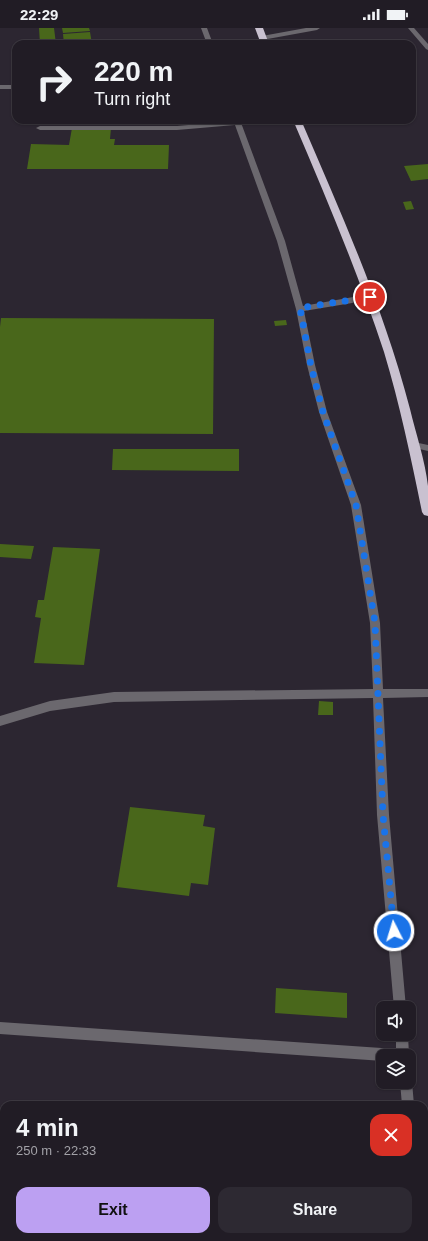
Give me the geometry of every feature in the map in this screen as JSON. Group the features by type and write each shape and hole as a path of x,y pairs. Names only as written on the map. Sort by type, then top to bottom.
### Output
{"highway":[{"path":"259,28 264,40"},
{"path":"299,124 347,236 392,362 414,445 428,512"}],"street":[{"path":"204,28 208,40"},
{"path":"268,40 317,28"},
{"path":"411,28 428,48"},
{"path":"0,87 12,87"},
{"path":"40,128 177,128 218,124"},
{"path":"239,124 281,241 300,308 311,366 323,412 356,505 375,623 383,815 399,1001"},
{"path":"300,308 370,297"},
{"path":"414,445 428,448"},
{"path":"0,721 50,706 114,697 428,693"},
{"path":"0,1028 376,1054"},
{"path":"407,1089 408,1101"}],"building":[{"path":"39,28 54,28 56,40 40,40"},
{"path":"62,28 89,28 90,31 63,33"},
{"path":"90,32 91,40 64,40 63,34"},
{"path":"72,128 111,128 110,139 115,139 114,145 169,145 168,169 27,169 31,144 69,145"},
{"path":"428,164 428,179 411,181 404,166"},
{"path":"411,201 414,209 406,210 403,202"},
{"path":"1,318 214,319 213,434 0,433"},
{"path":"286,320 287,325 275,326 274,321"},
{"path":"113,449 239,449 239,471 112,470"},
{"path":"0,544 34,546 31,559 0,557"},
{"path":"53,547 100,549 84,665 34,663 41,618 35,617 38,600 44,600"},
{"path":"319,701 333,702 333,715 318,715"},
{"path":"130,807 205,815 203,826 215,828 208,885 191,883 189,896 117,887"},
{"path":"276,988 347,993 347,1018 275,1013"}],"route":[{"path":"370,297 300,308 311,366 323,412 356,505 375,623 383,815 394,931"}]}
